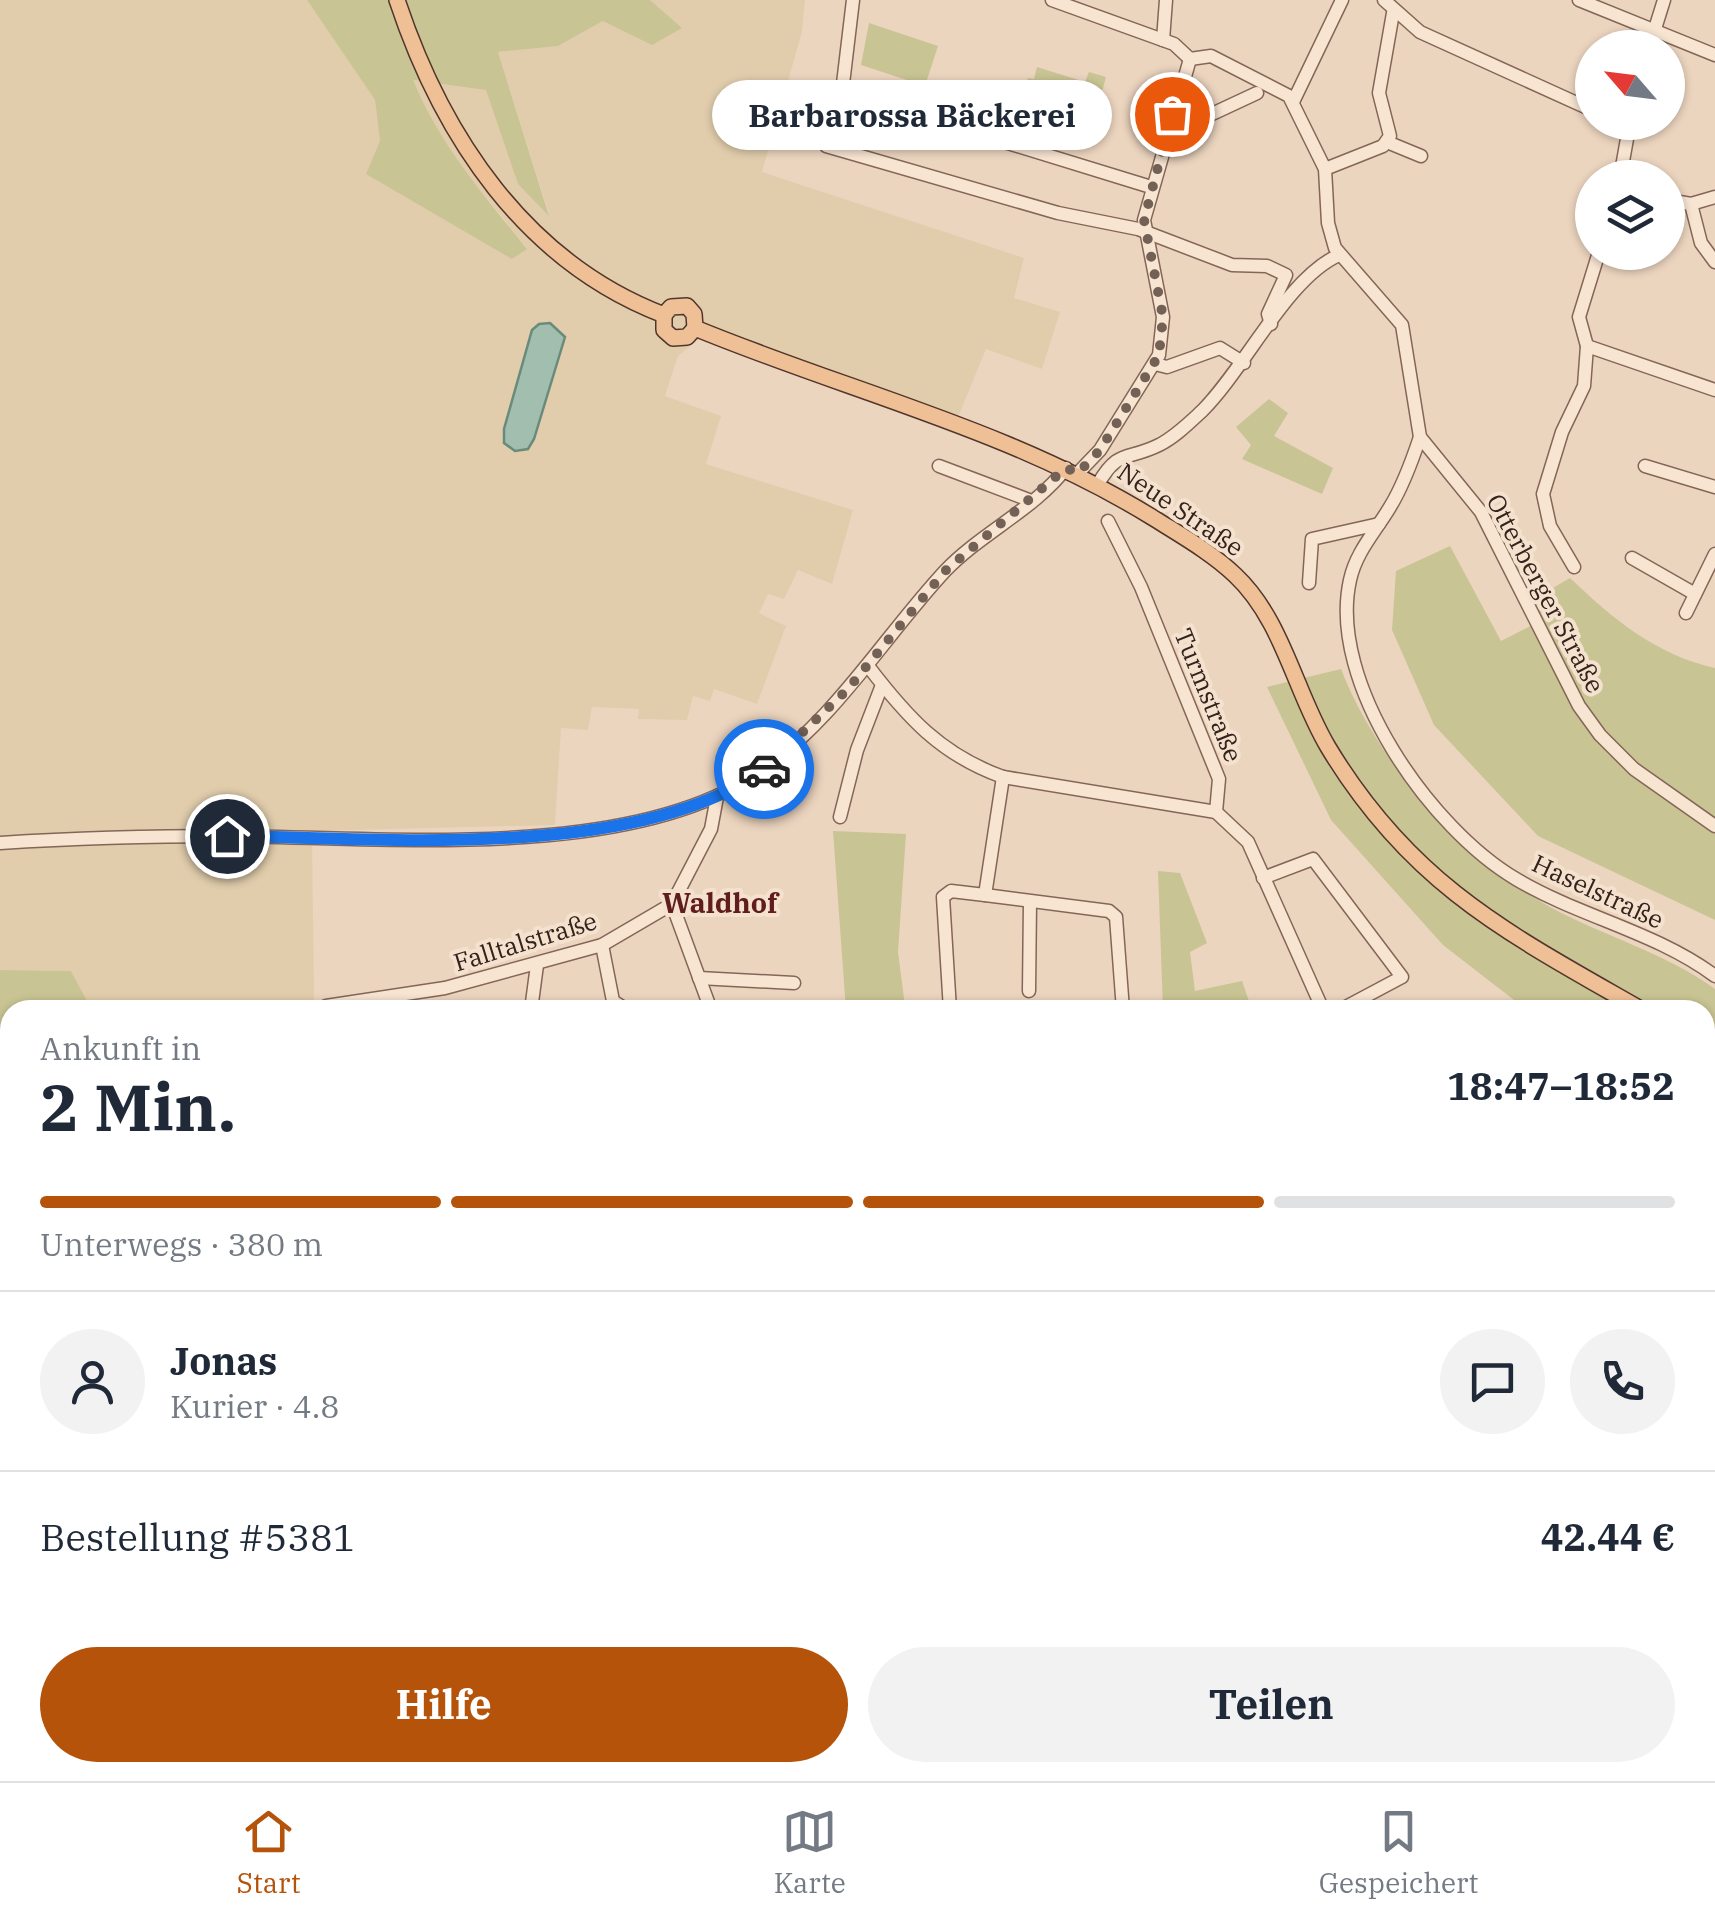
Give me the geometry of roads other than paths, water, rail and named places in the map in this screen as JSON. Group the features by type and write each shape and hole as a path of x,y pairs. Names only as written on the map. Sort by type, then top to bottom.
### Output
{"main road":[{"name":"Neue Straße","path":"397,0 428,84 474,165 552,249 618,294 664,315"},
{"name":"Neue Straße","path":"687,306 696,319 695,328 688,337 672,338 664,330 664,315 671,307 687,306"},
{"name":"Neue Straße","path":"695,328 867,388 1072,470 1216,559 1257,598 1330,749 1364,798 1426,870 1504,933 1624,1000"}],"street":[{"path":"853,0 842,92 826,146 1058,213 1144,232 1232,265 1267,266 1284,272 1286,281 1268,314 1272,324"},
{"path":"1052,0 1163,40 1190,58 1205,55 1224,62 1283,90 1292,102 1342,0"},
{"path":"1163,40 1166,0"},
{"path":"1384,0 1393,13 1435,40 1575,102"},
{"path":"1579,0 1715,56"},
{"path":"1654,29 1664,0"},
{"path":"1387,142 1390,130 1380,93 1393,13"},
{"path":"0,843 135,836 524,836 632,821 717,796 774,761 868,666 945,571 1029,500 1100,450 1155,364 1163,317 1144,232 1152,187 1190,58"},
{"path":"842,92 1152,187"},
{"path":"1168,135 1257,94"},
{"name":"Otterberger Straße","path":"1292,102 1325,169 1331,239 1340,255 1402,325 1414,421 1420,437 1481,512 1580,706 1600,736 1634,769 1715,826"},
{"path":"1325,169 1387,142 1420,156"},
{"path":"1685,203 1715,196"},
{"path":"1690,204 1701,242 1715,262"},
{"path":"1098,484 1113,460 1171,438 1244,363 1307,274 1340,255"},
{"path":"1574,567 1550,526 1543,502 1562,432 1584,386 1587,346 1580,317 1594,270"},
{"path":"1587,346 1715,390"},
{"path":"1155,364 1167,368 1220,348 1244,363"},
{"name":"Haselstraße","path":"1420,437 1379,524 1356,560 1347,594 1353,665 1373,712 1423,792 1504,872 1556,900 1671,949 1715,976"},
{"path":"1100,450 1113,460"},
{"path":"939,466 1029,500"},
{"path":"1645,466 1715,487"},
{"name":"Turmstraße","path":"1108,522 1141,587 1219,779 1216,812"},
{"path":"1310,583 1312,538 1379,524"},
{"path":"1686,613 1715,554"},
{"path":"1632,558 1696,594"},
{"path":"868,666 906,716 940,747 1002,777 1216,812 1248,842 1318,1000"},
{"path":"840,817 857,750 882,685"},
{"path":"985,895 1002,777"},
{"path":"707,1000 672,904 711,829 717,796"},
{"path":"1263,878 1313,859 1402,978 1359,1000"},
{"path":"949,1000 943,897 951,891 1109,911 1116,917 1122,1000"},
{"path":"1029,991 1030,902"},
{"name":"Falltalstraße","path":"373,1000 413,995 602,945 672,904"},
{"path":"602,945 613,1000"},
{"path":"532,1000 537,965"},
{"path":"699,978 794,984"}],"place":[{"name":"Barbarossa Bäckerei","path":"1172,114"}],"district":[{"name":"Waldhof","path":"720,902"}]}
